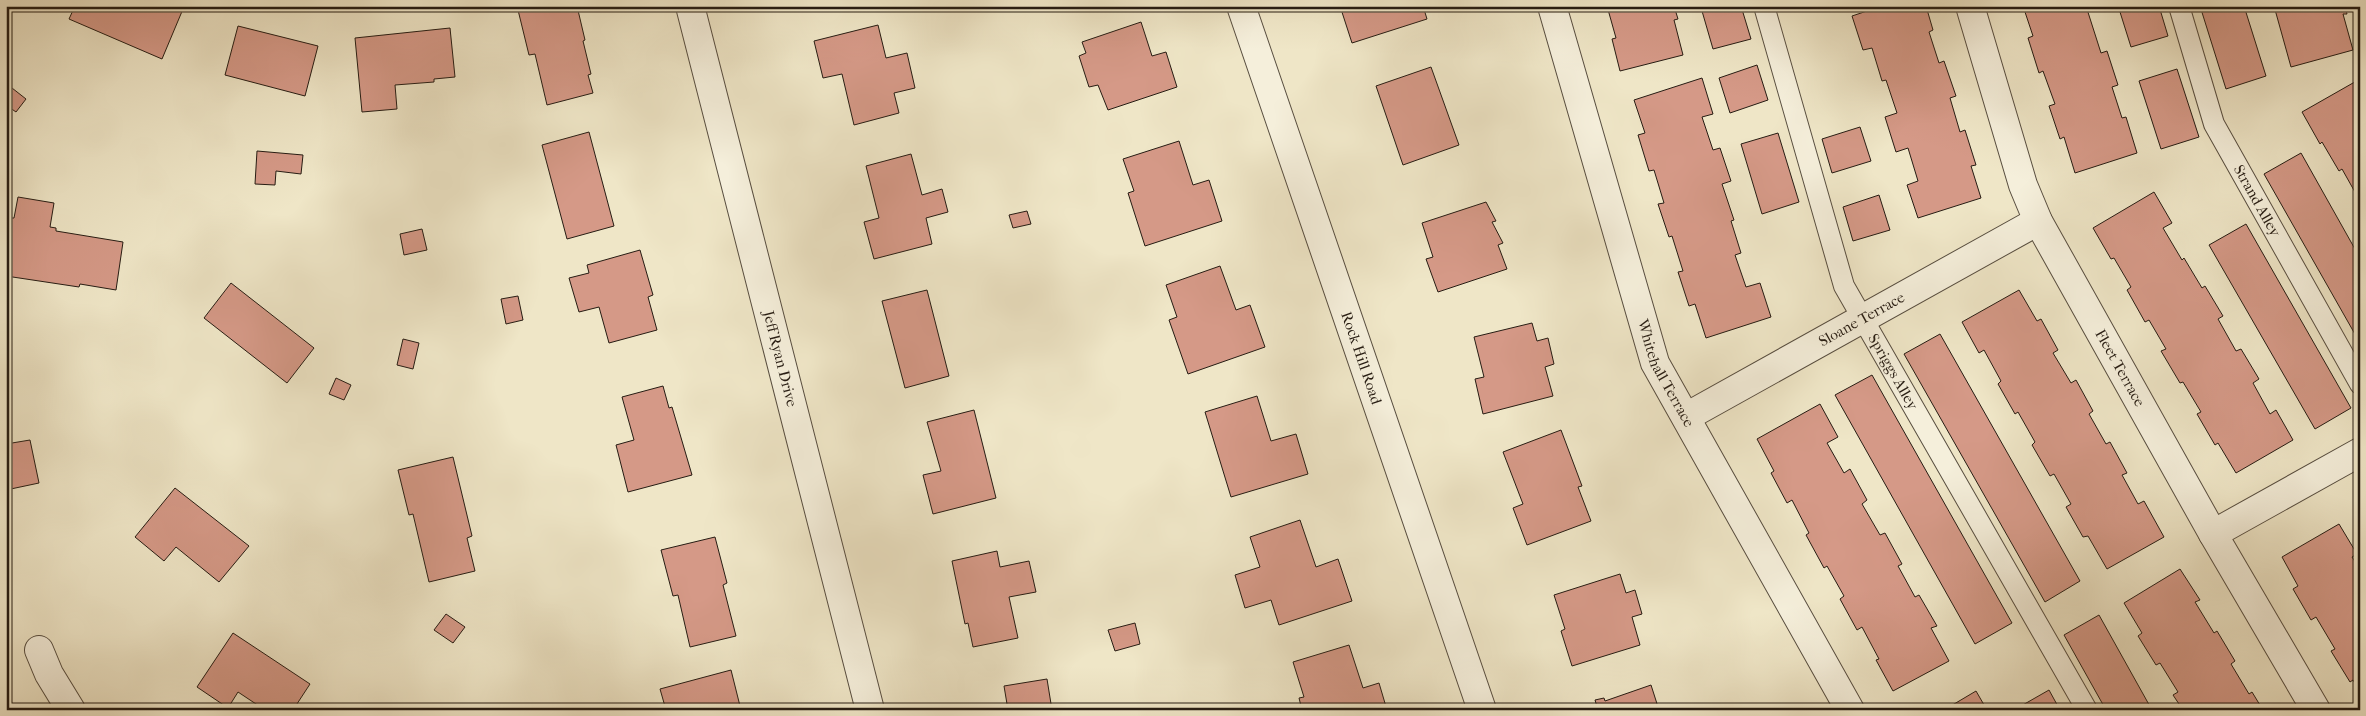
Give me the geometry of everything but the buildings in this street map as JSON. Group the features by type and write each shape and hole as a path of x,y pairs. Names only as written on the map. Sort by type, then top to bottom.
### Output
{"street":[{"name":"Jeff Ryan Drive","path":"690,6 870,710"},
{"name":"Rock Hill Road","path":"1241,6 1482,710"},
{"name":"Whitehall Terrace","path":"1552,6 1655,363 1850,710"},
{"name":"Fleet Terrace","path":"1970,6 2023,185 2038,221 2213,534 2316,710"},
{"name":"Sloane Terrace","path":"1686,417 2038,221"},
{"path":"2213,534 2360,452"},
{"path":"40,650 49,674 71,710"}],"lane":[{"name":"Spriggs Alley","path":"1764,6 1844,286 2087,710"},
{"name":"Strand Alley","path":"2179,6 2214,124 2360,384"}]}
